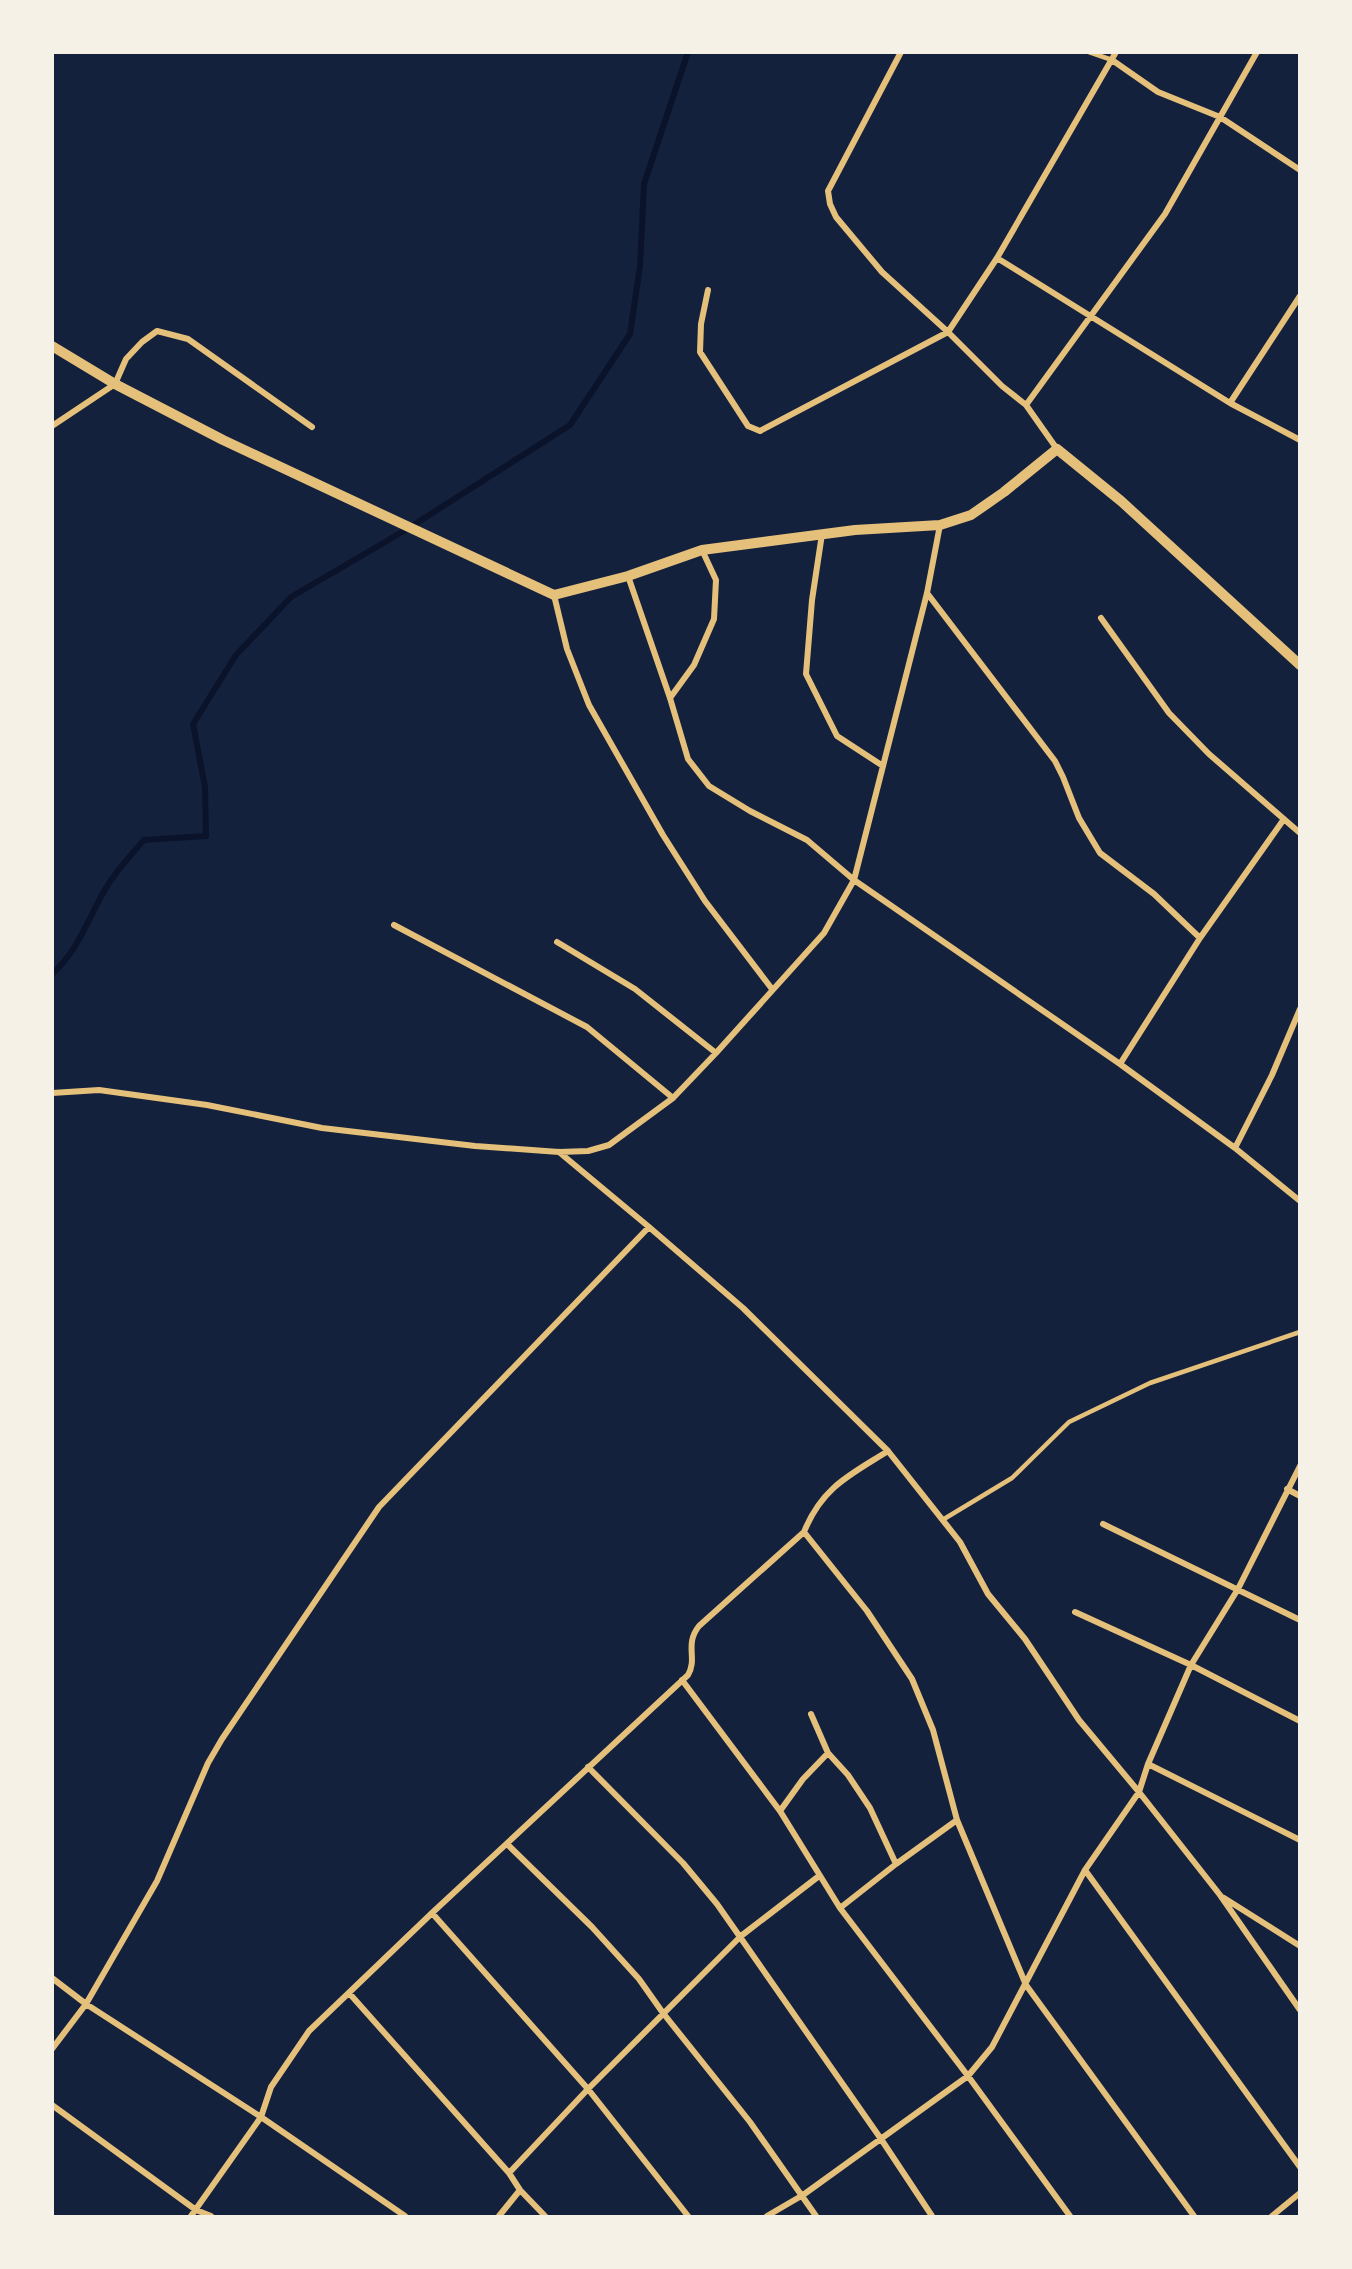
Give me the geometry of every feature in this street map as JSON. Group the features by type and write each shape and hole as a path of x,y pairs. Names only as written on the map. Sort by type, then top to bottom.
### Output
{"street":[{"path":"901,52 828,191 830,204 836,217 882,272 948,332 1002,386 1026,405 1057,448 1121,501 1299,665"},
{"path":"708,291 701,324 700,352 748,426 760,431 948,332 998,258 1116,52"},
{"path":"1026,405 1165,214 1257,52"},
{"path":"1112,60 1158,93 1220,117 1299,170"},
{"path":"998,258 1230,403 1299,441"},
{"path":"1230,403 1299,296"},
{"path":"52,426 116,384 126,359 142,342 157,331 188,339 312,427"},
{"path":"52,346 116,384 223,440 554,595 628,576 702,550 855,530 940,525 971,515 1004,492 1057,448"},
{"path":"52,1093 99,1090 207,1104 322,1128 475,1146 559,1152 588,1151 609,1145 673,1098 716,1053 824,933 854,880 927,593 940,525"},
{"path":"822,534 812,600 806,674 837,736 883,766"},
{"path":"670,699 694,665 714,619 716,580 702,550"},
{"path":"628,576 688,759 709,786 750,811 807,840 854,880 1120,1064 1234,1148 1299,1201"},
{"path":"927,593 1055,761 1064,777 1079,818 1100,853 1154,894 1200,938"},
{"path":"554,595 567,649 590,705 663,835 705,900 772,989"},
{"path":"1101,618 1169,713 1209,754 1299,833"},
{"path":"1120,1064 1200,938 1284,819"},
{"path":"394,926 587,1027 673,1098"},
{"path":"557,942 635,989 716,1053"},
{"path":"1234,1148 1272,1075 1299,1009"},
{"path":"559,1152 743,1308 888,1451 944,1519 960,1542 988,1594 1025,1639 1078,1720 1139,1792 1220,1895 1299,2010"},
{"path":"52,2049 86,2004 157,1881 212,1755 258,1683 379,1507 649,1227"},
{"path":"191,2217 261,2117 271,2087 309,2031 682,1680 691,1670 691,1640 694,1632 804,1532 812,1512 822,1498 842,1480 888,1451"},
{"path":"767,2217 803,2195 968,2076 992,2047 1026,1984 1043,1946 1085,1870 1139,1792 1148,1764 1191,1665 1238,1589 1299,1466"},
{"path":"1287,1489 1299,1496"},
{"path":"1103,1524 1299,1620"},
{"path":"804,1532 867,1611 912,1679 933,1730 957,1820 1026,1984 1194,2217"},
{"path":"1075,1612 1191,1665 1299,1722"},
{"path":"682,1680 780,1811 840,1908 968,2076 1070,2217"},
{"path":"811,1714 828,1753 848,1775 870,1808 896,1864"},
{"path":"780,1811 803,1779 828,1753"},
{"path":"1148,1764 1299,1840"},
{"path":"588,1767 683,1863 741,1936 932,2217"},
{"path":"840,1908 957,1820"},
{"path":"507,1844 600,1936 639,1979 663,2013 743,2113 803,2195 816,2217"},
{"path":"1085,1870 1299,2167"},
{"path":"509,2173 588,2089 741,1936 819,1876"},
{"path":"1220,1895 1299,1946"},
{"path":"432,1913 588,2089 688,2217"},
{"path":"52,1978 86,2004 261,2117 405,2217"},
{"path":"349,1993 509,2173 519,2190 545,2217"},
{"path":"52,2105 196,2210 211,2217"},
{"path":"499,2217 519,2190"},
{"path":"1272,2217 1298,2197"}],"lane":[{"path":"1089,52 1112,60"},
{"path":"944,1519 1012,1478 1069,1422 1150,1383 1299,1332"}],"waterway":[{"path":"52,974 76,944 110,882 144,840 206,836 205,787 193,724 236,655 291,597 409,528 570,425 630,334 640,266 644,184 688,52"}]}
